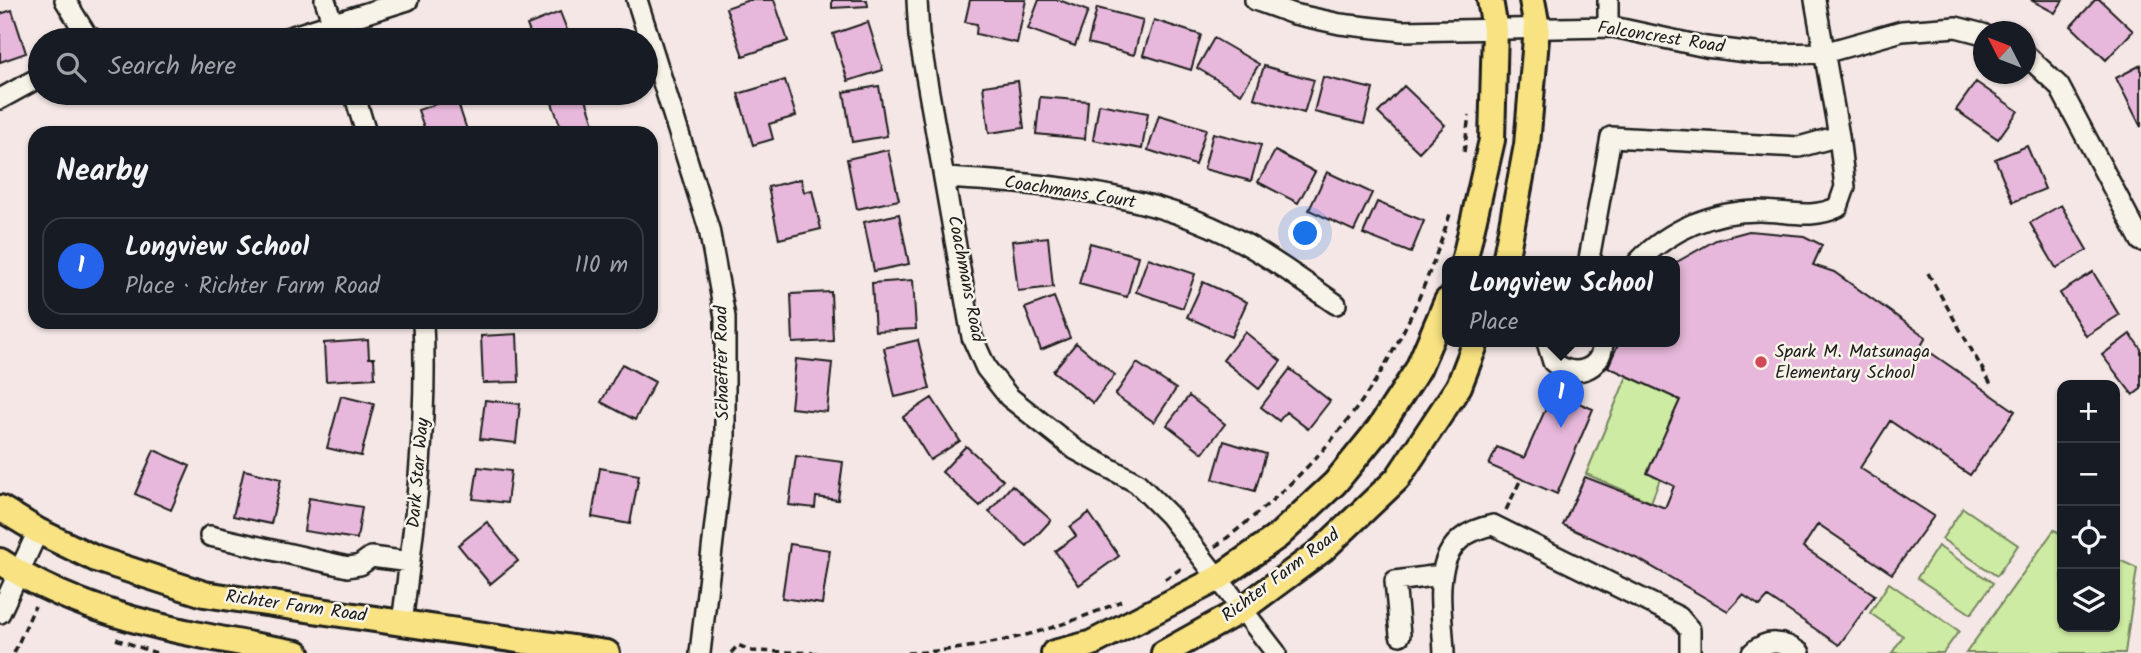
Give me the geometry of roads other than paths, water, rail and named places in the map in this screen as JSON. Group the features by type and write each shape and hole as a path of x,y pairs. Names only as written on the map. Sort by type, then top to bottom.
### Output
{"main road":[{"path":"1465,256 1492,140 1495,29 1490,0"},
{"path":"1506,256 1527,145 1536,27 1532,0"},
{"name":"Richter Farm Road","path":"1054,653 1090,643 1217,579 1278,536 1335,482 1379,429 1418,369 1442,313"},
{"name":"Richter Farm Road","path":"1164,653 1241,610 1322,550 1397,479 1459,386 1474,347"},
{"name":"Richter Farm Road","path":"0,508 38,531 96,559 204,594 607,653"},
{"path":"9,567 75,600 184,632 297,653"}],"street":[{"path":"65,0 82,28"},
{"path":"326,0 334,28"},
{"path":"342,28 408,0"},
{"name":"Schaeffer Road","path":"636,0 645,28"},
{"name":"Coachmans Road","path":"917,0 919,36 972,337 986,368 1009,397 1038,422 1076,450 1136,483 1169,514 1276,653"},
{"name":"Falconcrest Road","path":"1255,0 1293,14 1340,24 1439,33 1536,27 1608,27 1763,54 1824,53 1902,31 1956,27 1973,31"},
{"path":"1608,0 1608,27"},
{"path":"1646,256 1694,222 1723,214 1759,211 1821,216 1838,207 1845,187 1839,136 1815,0"},
{"path":"2036,64 2059,86 2141,241"},
{"name":"Schaeffer Road","path":"658,69 709,229 725,317 725,437 700,653"},
{"path":"0,99 28,84"},
{"path":"358,105 364,126"},
{"path":"1590,256 1611,137 1799,147 1839,136"},
{"name":"Coachmans Court","path":"946,178 1036,184 1128,199 1199,222 1241,241 1336,304"},
{"name":"Dark Star Way","path":"402,623 418,503 426,377 423,329"},
{"path":"1548,347 1553,362 1570,372 1579,372 1596,363 1602,347"},
{"path":"1444,653 1441,575 1446,557 1458,539 1474,529 1497,527 1679,617 1690,630 1690,653"},
{"path":"0,612 9,567 38,531"},
{"path":"210,536 348,567 360,565 371,557 410,562"},
{"path":"1400,635 1395,581 1441,575"},
{"path":"1752,653 1759,646 1773,642 1788,644 1800,653"}],"place":[{"name":"Spark M. Matsunaga Elementary School","path":"1761,362"},
{"name":"Longview School","path":"1561,428"}]}
